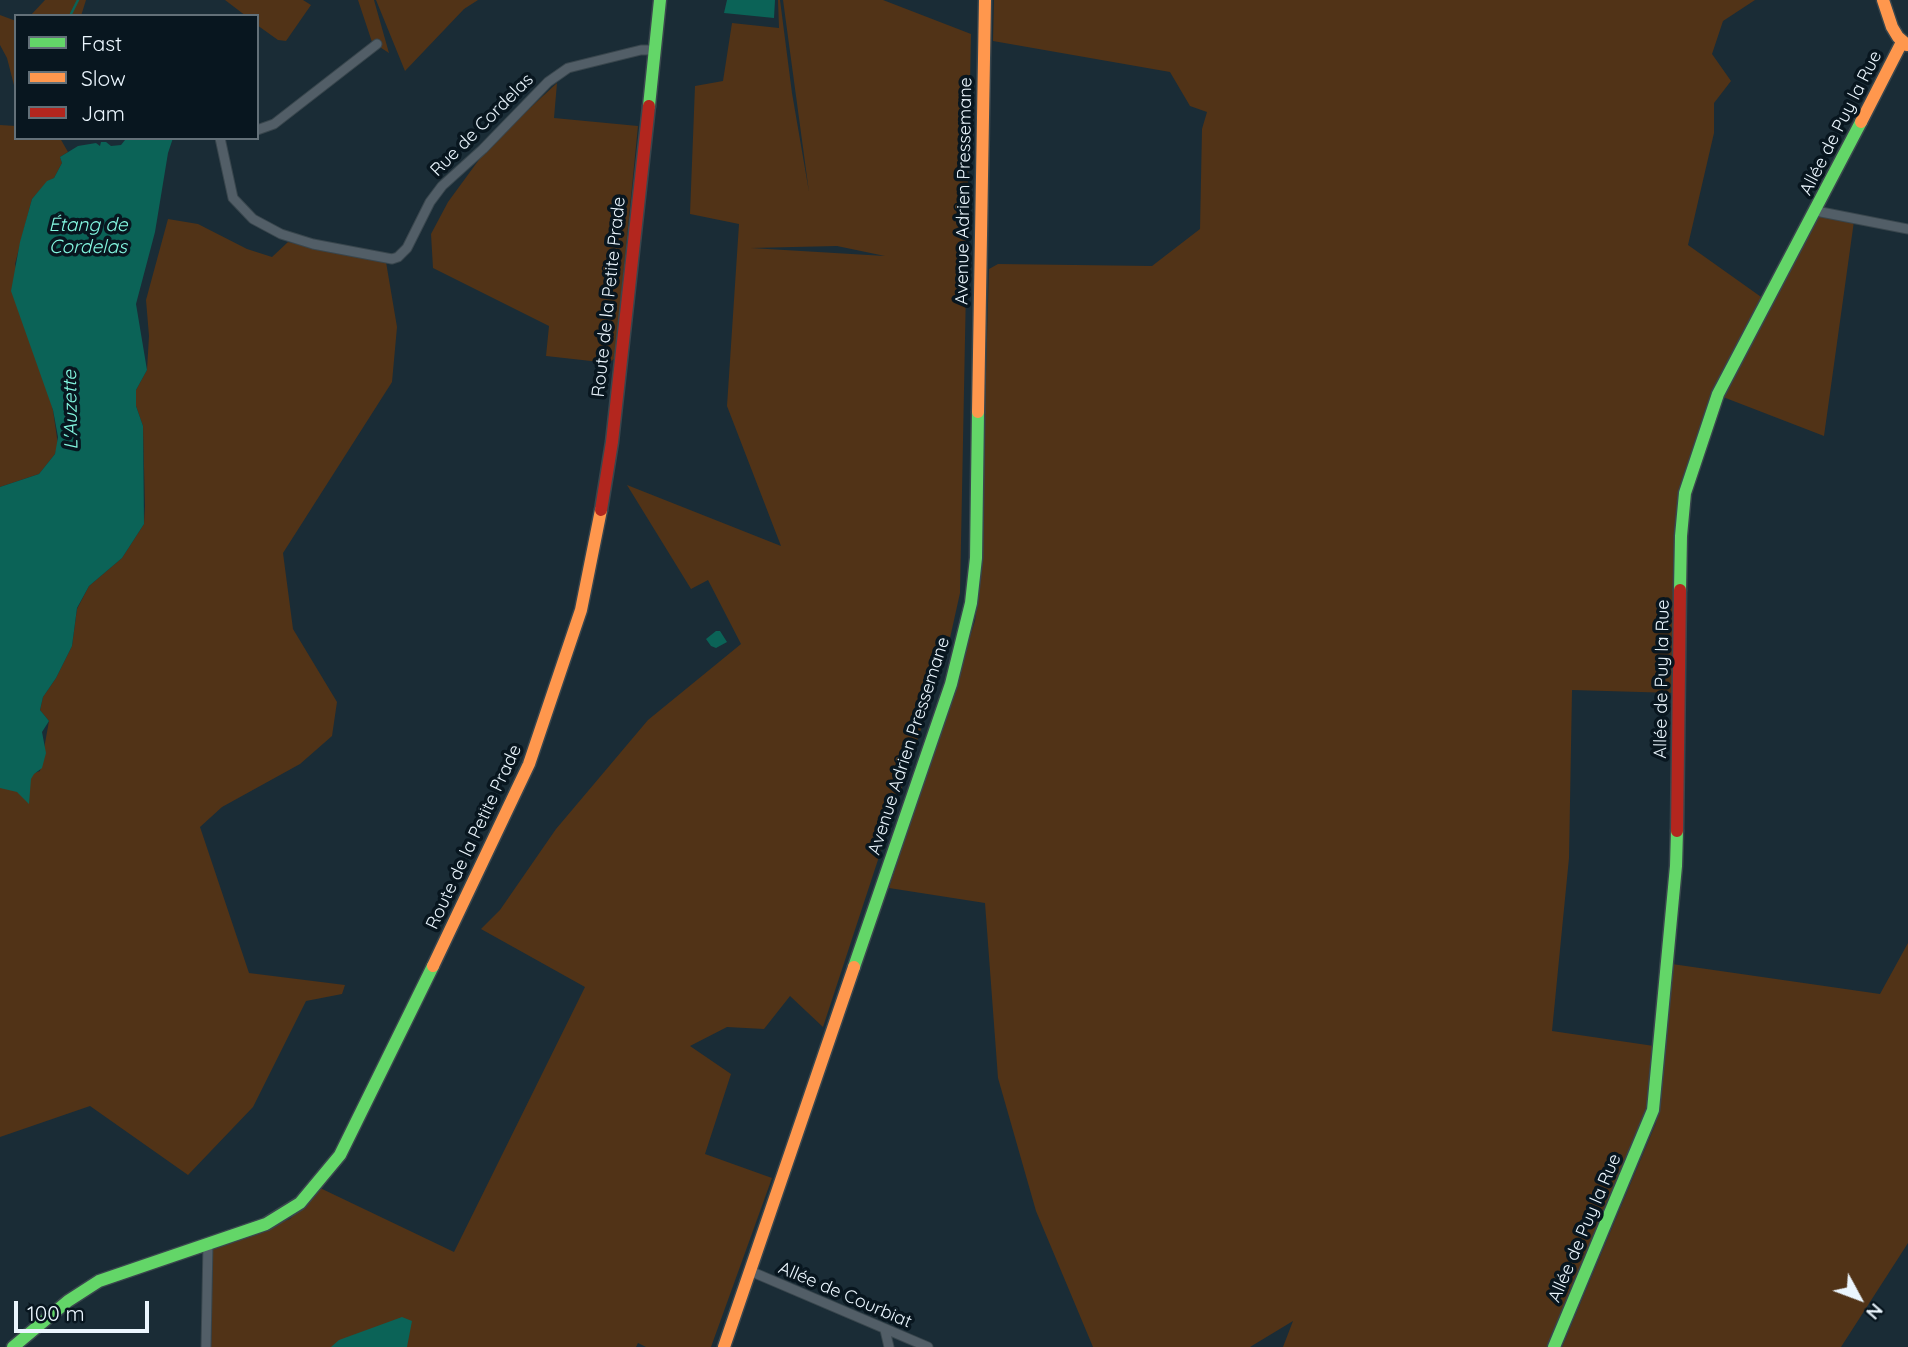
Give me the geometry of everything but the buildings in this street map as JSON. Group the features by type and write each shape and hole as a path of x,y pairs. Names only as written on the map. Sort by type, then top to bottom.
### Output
{"street":[{"name":"Route de la Petite Prade","path":"13,1347 68,1301 99,1281 266,1224 287,1213 314,1188 340,1155 529,764 581,610 601,513 612,442 660,0"},
{"name":"Avenue Adrien Pressemane","path":"724,1347 951,684 971,603 976,558 985,0"},
{"path":"1883,0 1892,27 1905,44"},
{"path":"259,130 274,124 377,44"},
{"name":"Allée de Puy la Rue","path":"1554,1347 1653,1110 1676,866 1681,536 1685,494 1718,394 1905,44"},
{"name":"Rue de Cordelas","path":"220,140 233,198 253,219 281,234 313,244 392,259 407,248 430,202 442,186 483,149 548,82 568,68 641,50 653,50"},
{"path":"1816,211 1908,229"},
{"path":"206,1347 208,1243"},
{"name":"Allée de Courbiat","path":"750,1271 928,1347"},
{"path":"886,1330 889,1347"}],"shaded area":[{"path":"45,0 86,0 82,14 32,14"},
{"path":"225,0 303,0 311,5 286,41 278,40 259,26 259,14 243,14"},
{"path":"358,0 374,0 389,53 372,42"},
{"path":"376,0 478,0 464,9 405,71"},
{"path":"780,0 809,192 783,0 883,0 971,34 960,593 948,647 823,1027 790,996 764,1029 727,1027 690,1046 731,1074 705,1154 772,1178 711,1347 646,1347 638,1343 636,1347 211,1347 213,1245 290,1219 318,1187 454,1252 585,987 481,929 500,910 556,829 648,720 741,644 708,580 691,589 627,485 781,546 727,406 739,224 690,214 695,86 723,81 732,23 779,28","holes":["837,246 885,256 751,248"]},
{"path":"994,0 1755,0 1723,21 1712,54 1731,81 1714,103 1714,133 1688,245 1764,299 1680,495 1674,693 1572,690 1569,858 1552,1031 1654,1046 1646,1114 1550,1347 1283,1347 1293,1321 1250,1347 1093,1347 1036,1211 998,1078 985,903 889,888 975,621 980,582 989,269 998,264 1152,266 1200,229 1202,129 1207,112 1190,106 1170,72 993,41"},
{"path":"0,15 14,20 14,85 7,58 0,45"},
{"path":"557,83 554,118 638,126 615,358 609,363 546,356 549,326 433,268 431,234 448,202 489,146"},
{"path":"0,125 14,126 14,140 61,140 68,152 60,157 62,163 54,178 32,199 15,264 53,410 58,445 55,454 39,474 0,487"},
{"path":"1818,215 1854,221 1824,436 1723,397"},
{"path":"168,219 198,224 247,249 272,257 288,242 386,262 397,327 392,382 283,553 293,629 337,702 332,736 300,764 222,807 200,827 249,973 345,985 342,994 306,1001 253,1107 188,1175 90,1106 0,1137 0,786 40,771 49,721 40,710 43,697 72,646 77,609 89,586 122,558 144,524 143,426 136,406 136,390 147,370 149,336 146,300"},
{"path":"1908,943 1908,1243 1841,1347 1562,1347 1656,1123 1672,964 1880,994"}],"water":[{"path":"727,0 775,0 774,18 724,13"},
{"name":"Étang de Cordelas","path":"125,140 172,140 155,232 136,304 147,370 136,390 136,406 143,426 144,524 122,558 89,586 77,608 72,646 43,697 40,710 49,721 42,732 46,753 42,768 31,779 29,804 17,792 0,788 0,487 39,474 55,454 58,437 53,410 11,291 20,242 32,199 47,181 54,178 62,163 60,157 78,146 96,143 100,146 101,142 111,146 121,145"},
{"path":"720,631 727,642 716,648 706,639"},
{"path":"402,1317 412,1321 407,1347 331,1347 339,1340"}],"waterway":[{"name":"L'Auzette","path":"71,14 78,0"}],"traffic: fast":[{"path":"649,106 660,0"},
{"path":"1680,590 1685,493 1718,394 1861,122"},
{"path":"854,967 951,684 971,603 976,558 978,412"},
{"path":"1554,1347 1653,1110 1677,831"},
{"path":"13,1347 68,1301 99,1281 266,1224 300,1203 340,1155 433,966"}],"traffic: slow":[{"path":"978,412 985,0"},
{"path":"1883,0 1892,27 1907,45"},
{"path":"1861,122 1902,42"},
{"path":"433,966 529,764 581,610 601,510"},
{"path":"724,1347 854,967"}],"traffic: jam":[{"path":"601,510 612,442 649,106"},
{"path":"1677,831 1680,590"}]}
